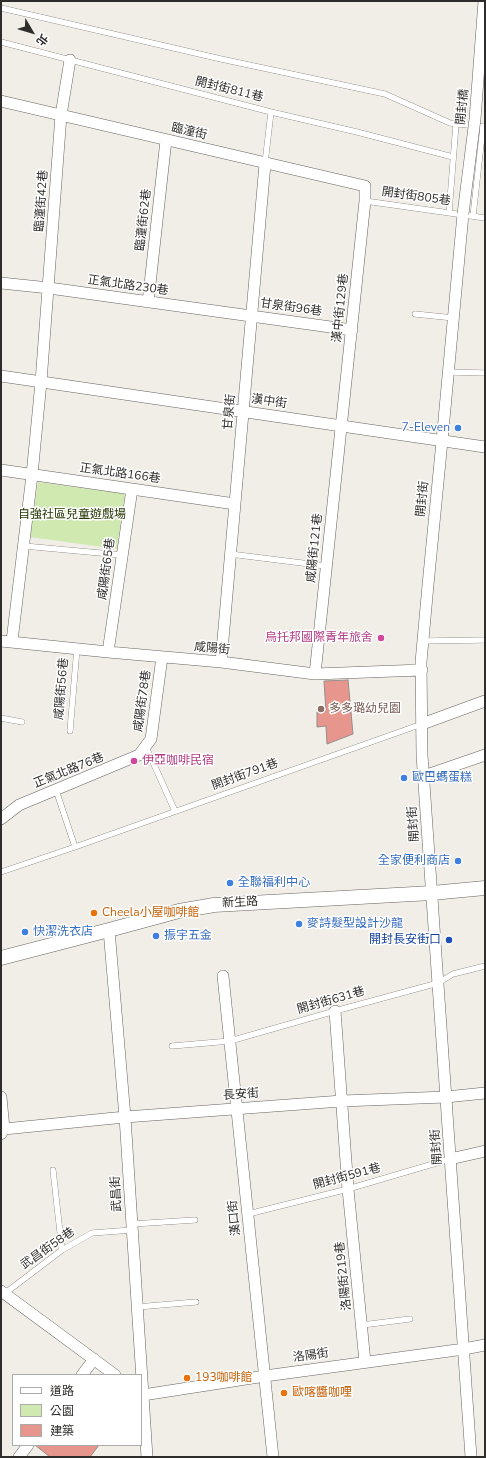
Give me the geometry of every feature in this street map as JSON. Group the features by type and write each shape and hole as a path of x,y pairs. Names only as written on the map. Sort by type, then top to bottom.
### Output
{"street":[{"name":"開封橋","path":"468,215 484,1"},
{"name":"臨潼街42巷","path":"12,641 42,382 61,115 70,60"},
{"name":"臨潼街","path":"1,101 265,164 365,186 366,197"},
{"name":"臨潼街62巷","path":"148,302 166,140"},
{"name":"甘泉街","path":"221,662 265,164"},
{"name":"漢中街129巷","path":"342,426 366,197"},
{"name":"開封街","path":"468,215 454,318 428,585 423,641 422,724 424,776 471,1457"},
{"name":"正氣北路230巷","path":"1,283 49,288 252,316"},
{"name":"甘泉街96巷","path":"252,316 352,330"},
{"name":"漢中街","path":"1,376 485,447"},
{"name":"咸陽街121巷","path":"315,674 342,426"},
{"name":"正氣北路166巷","path":"1,470 235,504"},
{"name":"咸陽街65巷","path":"108,652 132,489"},
{"name":"咸陽街","path":"1,641 221,662 315,674 422,670"},
{"name":"咸陽街78巷","path":"146,747 151,739 162,657"},
{"path":"422,724 485,701"},
{"name":"正氣北路76巷","path":"1,819 19,805 131,759 139,755 146,747"},
{"path":"424,776 485,756"},
{"name":"新生路","path":"1,958 179,911 214,905 432,893 485,888"},
{"name":"武昌街","path":"109,930 125,1117 141,1374"},
{"name":"漢口街","path":"223,976 273,1457"},
{"name":"洛陽街219巷","path":"335,1011 348,1189 365,1362"},
{"name":"長安街","path":"3,1131 125,1117 237,1108 342,1101 446,1097 485,1093"},
{"path":"1,1097 3,1131"},
{"path":"450,1160 485,1151"},
{"path":"2,1294 114,1374"},
{"name":"洛陽街","path":"142,1394 485,1345"},
{"path":"83,1374 94,1359"},
{"name":"武昌街","path":"142,1394 147,1457"},
{"path":"19,1457 27,1446"}],"lane":[{"path":"1,8 221,59 385,94 450,123 484,127 482,158 468,215"},
{"name":"開封街811巷","path":"1,42 271,112 357,132 453,157"},
{"path":"265,164 271,112"},
{"path":"449,213 456,124"},
{"name":"開封街805巷","path":"366,197 449,213 485,218"},
{"path":"415,314 454,318"},
{"path":"449,372 485,373"},
{"path":"24,546 122,555"},
{"path":"230,554 326,566"},
{"path":"423,641 485,640"},
{"name":"咸陽街56巷","path":"70,731 77,648"},
{"path":"1,718 22,722"},
{"name":"開封街791巷","path":"1,872 422,724"},
{"path":"146,747 175,811"},
{"path":"56,790 75,847"},
{"name":"開封街631巷","path":"172,1046 230,1041 438,983 453,974 485,966"},
{"name":"開封街591巷","path":"248,1214 348,1189 450,1160"},
{"path":"53,1170 62,1250"},
{"name":"武昌街58巷","path":"2,1294 62,1250 92,1233 195,1220"},
{"path":"137,1307 196,1302"},
{"path":"362,1325 410,1318"}],"green space":[{"name":"自強社區兒童遊戲場","path":"38,482 125,494 117,549 30,537"}],"building":[{"name":"多多璐幼兒園","path":"348,680 353,734 327,744 326,726 317,727 317,712 326,711 324,681"},
{"path":"36,1446 98,1446 90,1457 50,1457"}],"place":[{"name":"7-Eleven","path":"458,428"},
{"name":"烏托邦國際青年旅舍","path":"381,638"},
{"name":"多多璐幼兒園","path":"321,709"},
{"name":"伊亞咖啡民宿","path":"134,761"},
{"name":"歐巴螞蛋糕","path":"404,778"},
{"name":"全家便利商店","path":"458,861"},
{"name":"全聯福利中心","path":"230,883"},
{"name":"Cheela小屋咖啡館","path":"94,913"},
{"name":"麥詩髮型設計沙龍","path":"299,924"},
{"name":"快潔洗衣店","path":"25,932"},
{"name":"振宇五金","path":"156,936"},
{"name":"開封長安街口","path":"449,940"},
{"name":"193咖啡館","path":"187,1378"},
{"name":"歐喀醬咖哩","path":"284,1393"}]}
